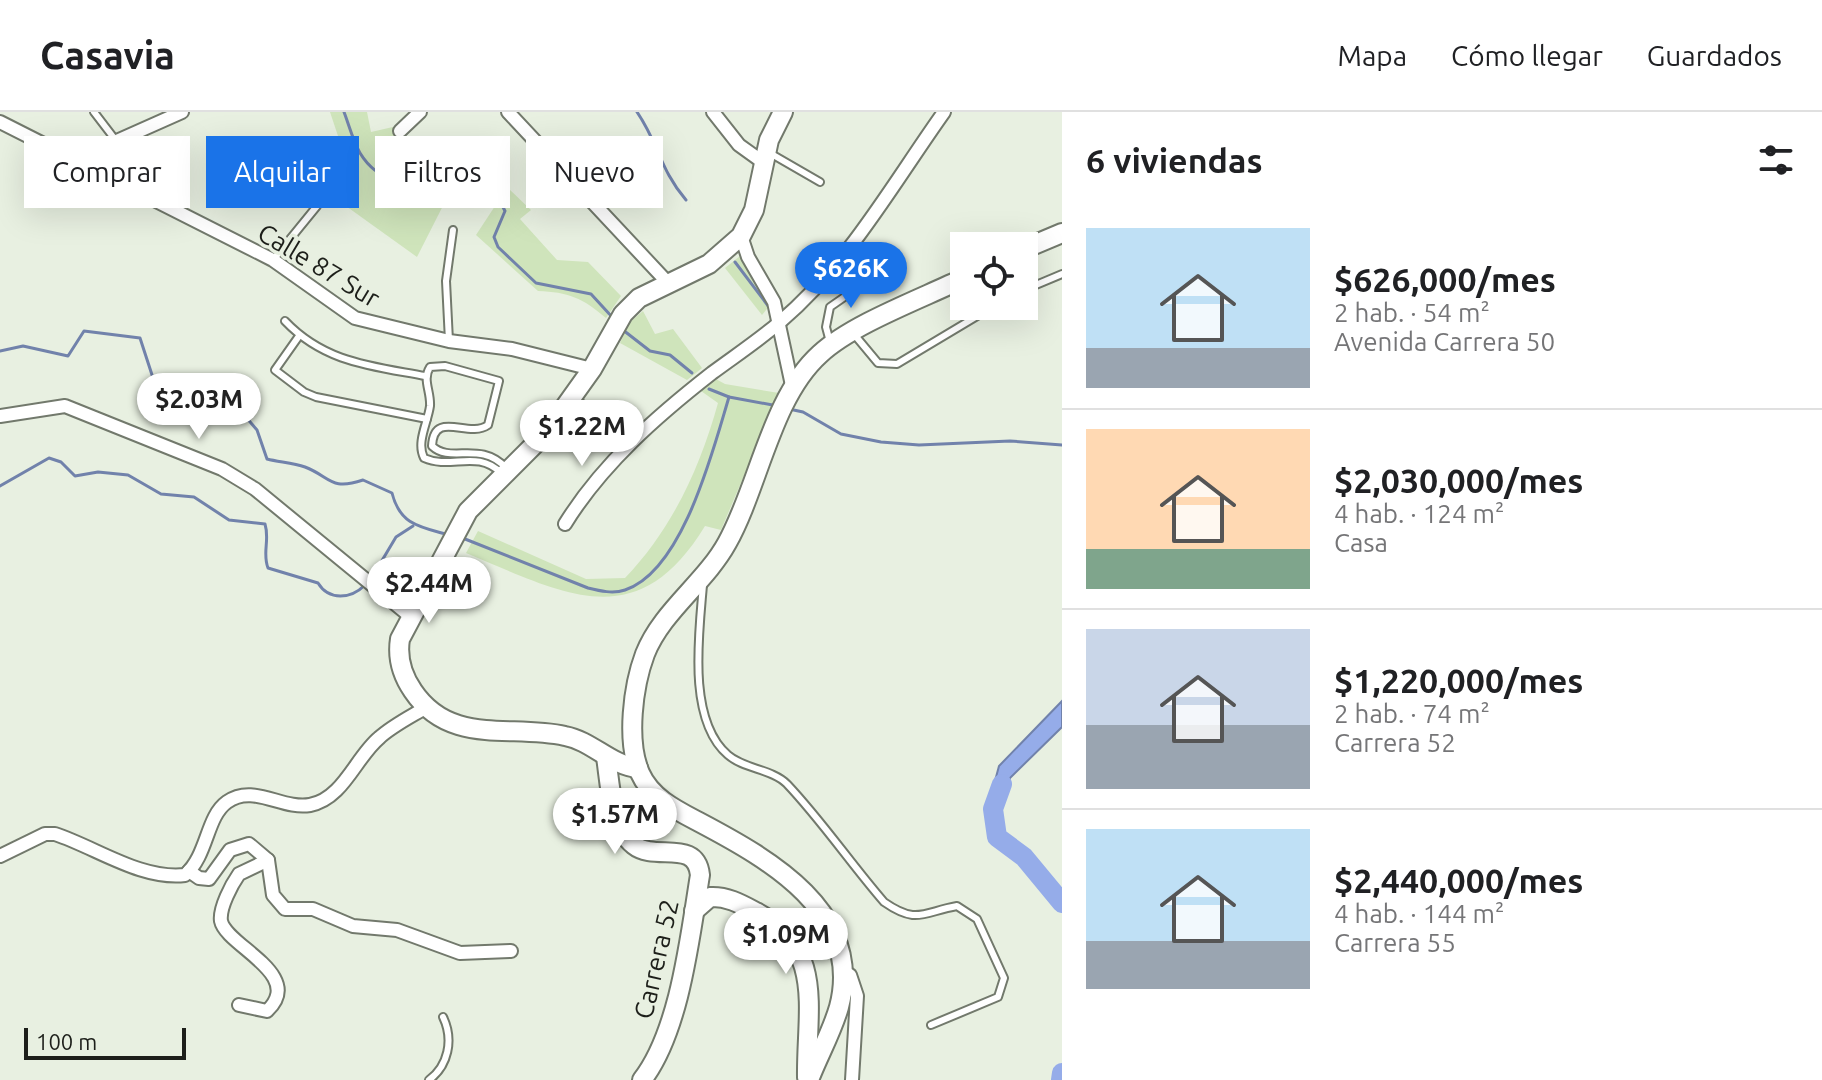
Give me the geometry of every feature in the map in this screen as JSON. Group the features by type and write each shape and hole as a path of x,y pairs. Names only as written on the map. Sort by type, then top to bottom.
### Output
{"street":[{"path":"130,136 182,112"},
{"path":"400,131 420,112"},
{"path":"508,112 669,284"},
{"path":"713,112 739,145 765,157"},
{"path":"638,768 606,757 573,738 484,732 451,723 425,708 412,689 399,661 400,639 460,523 478,499 547,432 592,369 618,321 639,298 709,264 741,236 754,210 765,157 783,112"},
{"path":"565,524 581,497 634,439 709,375 780,323 839,263 944,112"},
{"name":"Calle 87 Sur","path":"2,127 24,137"},
{"name":"Calle 87 Sur","path":"170,208 273,260 355,318 449,341 512,349 592,369"},
{"path":"1038,243 1062,233"},
{"path":"741,236 748,257 769,290 780,323 791,394"},
{"path":"808,1080 839,1008 842,971 833,931 808,894 770,863 661,800 638,768 634,753 635,703 644,656 662,623 703,578 729,540 780,416 811,363 831,345 950,285"},
{"path":"571,401 609,423"},
{"path":"0,416 65,406 222,469 255,489 410,616"},
{"path":"0,856 45,834 55,834 146,872 169,877 189,871 202,854 219,809 230,799 246,794 308,806 323,800 382,735 425,708"},
{"name":"Carrera 52","path":"606,757 612,796 629,841 643,850 685,853 697,862 700,875 669,1027 654,1064 642,1080"},
{"path":"189,871 199,878 209,879 230,850 243,844 254,846 268,860 274,899 285,909 313,909 353,926 397,930 460,953 511,951"},
{"path":"239,1005 267,1011 272,1005 275,987 261,960 225,929 222,912 239,874 268,860"},
{"path":"694,911 710,897 729,899 772,921 795,943 806,969 808,1080"},
{"path":"842,971 850,975 856,989 852,1080"}],"lane":[{"path":"94,112 112,136"},
{"path":"765,157 820,182"},
{"path":"273,260 315,208"},
{"path":"449,341 446,281 453,230"},
{"path":"1038,284 1062,274"},
{"path":"831,345 826,327 830,307 866,282"},
{"path":"853,333 878,363 897,364 971,320"},
{"path":"285,321 321,352 344,361 425,376"},
{"path":"299,336 275,370 304,392 427,419"},
{"path":"430,367 499,381 488,425 477,430 447,424 439,427 434,433 432,446 439,451 487,453 506,473 479,460 437,462 424,458 421,447 430,397 425,376 430,367"},
{"path":"703,578 698,648 704,720 714,739 729,756 785,781 884,902 902,914 922,917 957,906 977,919 1004,978 1003,986 998,997 931,1025"},
{"path":"429,1080 442,1071 448,1047 449,1030 443,1017"}],"green space":[{"path":"330,112 367,112 371,132 393,127 403,136 375,136 375,208 442,208 417,257 349,208 359,208 359,136 338,136"},
{"path":"510,190 531,210 520,219 557,260 588,262 621,296 606,318 575,297 538,291 476,235 494,208 510,208"},
{"path":"740,256 771,304 762,315 725,268"},
{"path":"643,311 655,334 673,329 702,368 687,380 620,343 630,322"},
{"path":"714,378 725,384 779,393 721,530 705,526 679,561 653,583 625,594 596,596 566,592 466,553 478,531 586,579 625,578 657,539 693,474 718,403 701,391"}],"water":[{"path":"1062,701 1062,727 1010,778 1001,812 988,807 999,766"}],"waterway":[{"path":"344,112 360,153 376,171 395,180 474,183 491,192 505,211 494,237 498,247 536,283 591,294 613,318"},
{"path":"637,112 670,178 686,200"},
{"path":"735,262 769,307"},
{"path":"623,330 650,351 670,355 692,373"},
{"path":"0,351 23,346 68,356 84,331 140,338 154,381 182,397 216,396 239,409 257,430 267,459 305,467 337,483 363,480 392,493 400,512 413,523 449,535"},
{"path":"709,389 729,397 778,406"},
{"path":"460,537 588,588 611,592 625,590 645,578 679,535 704,476 729,397"},
{"path":"789,409 803,412 841,434 881,442 919,445 1010,441 1062,445"},
{"path":"0,486 49,458 61,462 75,476 98,472 128,475 161,494 194,497 229,520 265,524 268,568 318,583 334,595 347,595 365,585"},
{"path":"371,579 396,537 413,526"},
{"path":"1002,784 993,809 997,837 1024,857 1062,903"},
{"path":"1061,1080 1062,1073"}]}
